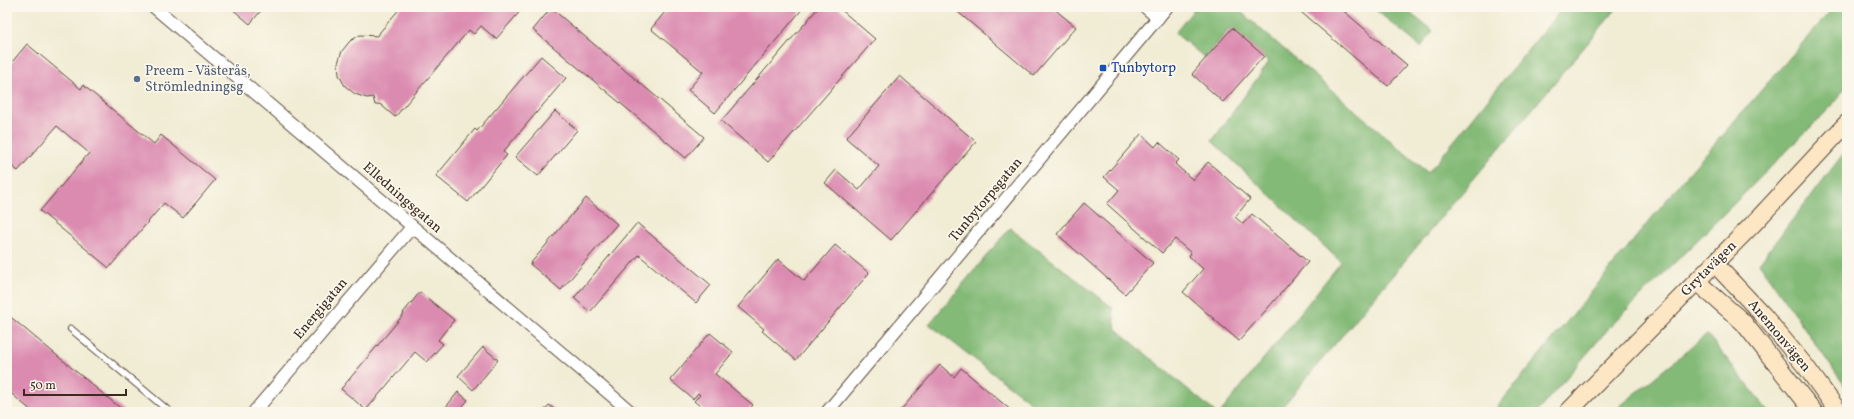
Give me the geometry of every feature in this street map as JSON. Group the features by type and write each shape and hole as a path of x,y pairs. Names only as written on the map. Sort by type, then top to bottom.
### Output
{"street":[{"name":"Elledningsgatan","path":"154,7 254,90 412,227 631,412"},
{"path":"1145,7 1158,18"},
{"name":"Tunbytorpsgatan","path":"826,412 1167,7"},
{"name":"Grytavägen","path":"1568,412 1715,264 1847,123"},
{"name":"Energigatan","path":"254,412 362,283 412,227"},
{"name":"Anemonvägen","path":"1715,264 1763,315 1806,367 1838,412"},
{"name":"Anemonvägen","path":"1696,282 1743,322 1814,412"}],"lane":[{"path":"71,329 170,412"}],"green space":[{"path":"1196,7 1235,7 1428,173 1563,7 1618,7 1278,412 1221,412 1341,262 1212,141 1269,62 1230,28 1205,58 1175,33"},
{"path":"1372,7 1402,7 1433,31 1421,47"},
{"path":"1834,7 1847,7 1847,85 1831,107 1609,328 1537,412 1493,412 1682,181"},
{"path":"1847,149 1847,389 1759,263"},
{"path":"1010,228 1112,307 1116,329 1215,412 1043,412 929,324"},
{"path":"1707,334 1769,412 1613,412"}],"building":[{"path":"230,7 264,7 250,24"},
{"path":"401,7 523,8 496,39 481,26 474,34 469,30 395,117 380,104 375,105 373,97 367,98 355,94 345,86 339,75 338,63 342,51 350,41 360,35 378,36"},
{"path":"669,7 804,7 715,113 688,90 703,72 651,29"},
{"path":"819,7 838,7 875,39 768,162 721,121"},
{"path":"952,7 1052,7 1076,27 1034,76"},
{"path":"1295,7 1339,7 1407,65 1388,86"},
{"path":"551,8 704,137 686,158 533,30"},
{"path":"1232,28 1264,56 1223,102 1192,74"},
{"path":"27,44 81,89 83,85 154,144 161,135 215,180 183,218 164,203 109,268 40,211 89,153 57,126 18,171 7,162 7,68"},
{"path":"541,56 566,78 503,152 507,155 468,202 436,176 475,129 477,131"},
{"path":"900,76 976,142 891,240 825,183 836,170 859,190 879,166 846,138"},
{"path":"555,111 577,130 538,176 515,157"},
{"path":"1141,134 1155,147 1159,142 1179,160 1175,164 1193,180 1208,162 1250,199 1235,217 1243,224 1252,214 1308,262 1239,341 1183,292 1203,269 1189,256 1191,253 1175,239 1162,253 1107,204 1119,190 1104,177"},
{"path":"586,198 617,224 561,290 530,264"},
{"path":"1084,203 1153,263 1125,294 1057,234"},
{"path":"637,223 711,285 696,303 639,255 590,312 574,298"},
{"path":"835,245 869,273 796,360 762,331 764,329 738,307 778,259 804,281"},
{"path":"420,292 454,320 438,340 443,344 427,362 415,352 366,410 341,389 404,314 403,313"},
{"path":"7,314 125,412 33,412 7,390"},
{"path":"710,333 733,352 715,374 753,405 747,412 707,412 694,401 700,395 698,393 693,399 670,380"},
{"path":"483,347 498,360 473,390 458,376"},
{"path":"940,365 954,377 961,368 1013,412 899,412"},
{"path":"458,392 468,400 458,412 442,412"},
{"path":"549,405 558,412 543,412"}],"place":[{"name":"Tunbytorp","path":"1103,68"},
{"name":"Preem - Västerås, Strömledningsg","path":"137,79"}]}
